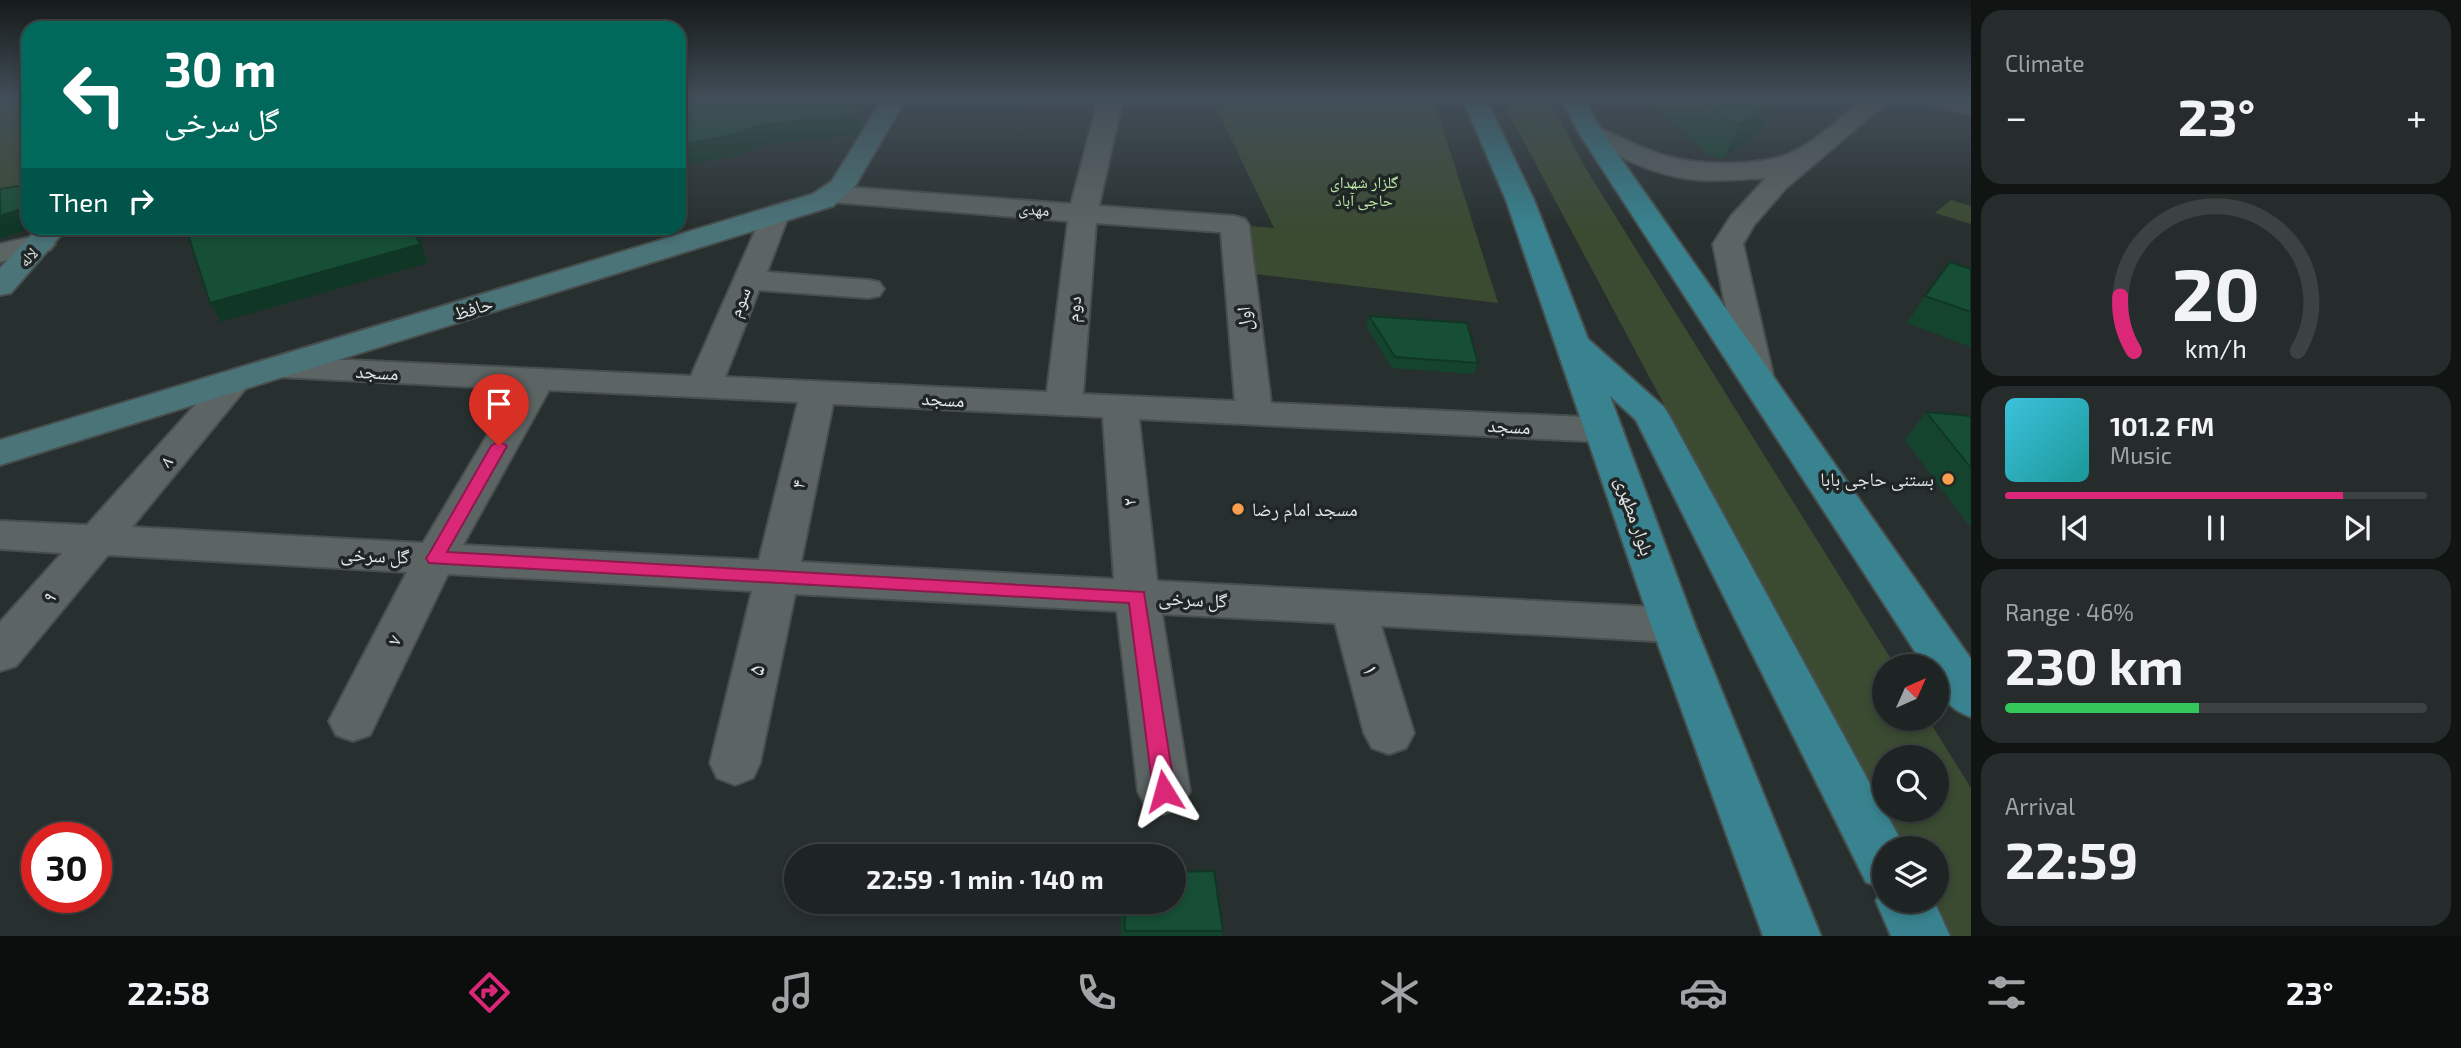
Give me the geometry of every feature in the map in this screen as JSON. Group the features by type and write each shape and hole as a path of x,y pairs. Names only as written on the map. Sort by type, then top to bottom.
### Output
{"main road":[{"name":"بلوار مطهری","path":"1493,141 1520,201 1605,430 1673,625 1792,936"},
{"path":"1596,141 1971,697"},
{"path":"1571,340 1651,415 1872,839"},
{"path":"1909,913 1921,936"}],"street":[{"path":"833,194 842,186 870,141"},
{"name":"دوم","path":"1064,404 1083,213 1100,141"},
{"path":"1607,141 1642,158 1672,168 1700,172 1768,170 1805,155"},
{"path":"1756,375 1728,244 1739,223 1805,155 1824,141"},
{"name":"مهدی","path":"833,194 1235,225"},
{"name":"حافظ","path":"0,453 774,217 833,194"},
{"name":"سوم","path":"704,387 774,217"},
{"name":"اول","path":"1235,225 1254,414"},
{"path":"0,253 47,236"},
{"name":"لاله","path":"0,286 47,236"},
{"path":"748,280 868,289"},
{"name":"مسجد","path":"281,367 1605,430"},
{"name":"۷","path":"353,721 435,558 538,379"},
{"name":"۸","path":"98,540 234,382"},
{"name":"۴","path":"777,576 818,393"},
{"name":"۲","path":"1120,407 1137,596 1164,791"},
{"name":"گل سرخی","path":"0,534 1673,625"},
{"name":"۹","path":"0,653 98,540"},
{"name":"۵","path":"735,763 777,576"},
{"name":"۱","path":"1353,608 1389,733"}],"green space":[{"path":"0,141 20,141 18,146 21,145 21,192 0,197"},
{"name":"گلزار شهدای حاجی آباد","path":"1232,141 1447,141 1498,303 1239,272 1235,225 1274,228"},
{"path":"1523,141 1571,141 1586,169 1888,654 1872,654 1872,732 1936,732 1944,745 1872,745 1872,795"},
{"path":"1951,200 1971,206 1971,224 1935,213"},
{"path":"1949,753 1971,788 1971,936 1948,936 1936,913 1949,913 1949,836 1894,836 1887,822 1949,822"}],"building":[{"path":"21,186 21,209 0,216 0,189"},
{"path":"188,235 415,235 421,244 210,303"},
{"path":"1950,262 1971,269 1971,312 1925,296"},
{"path":"1369,316 1467,323 1478,363 1395,357"},
{"path":"1926,412 1971,416 1971,468"},
{"path":"1214,871 1223,931 1125,931 1124,914 1186,914 1186,872"}],"place":[{"name":"بستنی حاجی بابا","path":"1948,479"},
{"name":"مسجد امام رضا","path":"1238,509"}],"route":[{"path":"499,446 435,558 1137,596 1164,791"}]}
